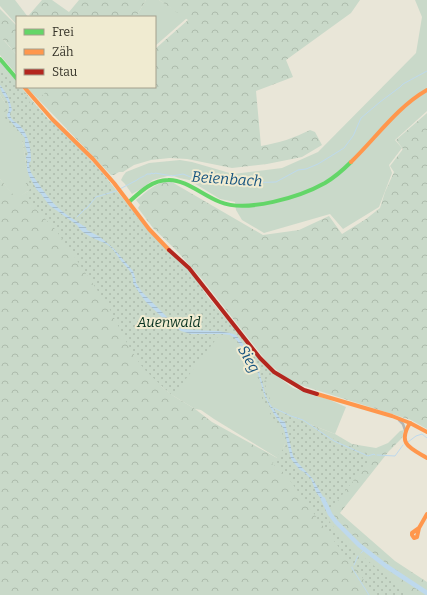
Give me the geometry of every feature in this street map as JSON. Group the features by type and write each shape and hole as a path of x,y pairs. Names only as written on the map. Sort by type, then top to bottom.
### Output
{"main road":[{"path":"0,58 16,78"},
{"path":"25,88 52,119 93,158 149,229 189,268 260,358 279,376 312,393 395,417 427,432"},
{"path":"129,202 151,185 166,179 184,184 230,206 264,203 287,198 306,191 325,182 344,169 402,108 427,90"},
{"path":"410,423 404,438 407,445 427,458"},
{"path":"419,528 427,514"}],"street":[{"path":"395,417 403,424 406,432"}],"green space":[{"path":"0,0 15,0 27,16 16,16 16,24 0,6"},
{"path":"42,0 52,0 69,12 79,0 146,0 137,15 132,16 29,15"},
{"path":"146,0 159,0 187,18 156,45 156,16 132,16 137,15"},
{"path":"159,0 360,0 351,13 286,60 293,77 256,91 261,146 286,140 310,130 315,132 322,145 302,157 267,164 232,168 187,159 170,158 151,160 134,165 123,172 111,175 38,99 48,90 47,88 156,88 156,48 188,20"},
{"path":"415,0 427,0 427,111 395,140 402,148 389,165 392,173 379,207 343,229 330,214 264,233 242,220 236,210 235,202 220,199 189,180 171,175 153,180 132,194 121,180 126,172 149,163 180,160 233,174 282,168 318,152 416,53 422,17"},
{"path":"0,9 16,25 16,54 0,37"},
{"path":"0,36 16,54 16,74 0,55"},
{"path":"0,61 16,81 16,88 22,88 50,122 162,387 212,422 279,459 287,439 273,410 335,434 352,444 376,448 388,443 400,431 404,430 402,438 389,451 340,513 395,561 427,582 427,595 0,595 0,179 16,198 28,191 24,186 30,178 22,138 8,121 4,112 7,106 0,95"},
{"name":"Auenwald","path":"0,67 16,81 16,88 21,88 33,107 36,108 37,106 49,120 54,122 78,146 104,175 143,226 191,272 217,311 234,327 262,364 273,373 264,381 270,399 275,408 307,422 334,439 369,453 368,462 332,508 324,513 336,530 350,545 409,595 373,595 357,569 328,533 286,475 272,464 286,445 281,430 263,403 258,378 232,339 220,334 173,396 145,370 128,345 108,306 76,259 55,229 25,198 31,187 28,179 24,144 17,132 5,118 6,105 0,94"},
{"path":"27,88 47,88 49,90 38,99"},
{"path":"0,95 7,106 22,138 30,178 28,191 16,199 0,179"},
{"path":"427,113 427,429 411,420 294,383 280,373 267,362 201,278 175,249 153,228 138,208 140,205 136,200 155,186 170,181 263,235 299,230 329,216 342,234 380,208 394,172 390,166 403,149 396,140"},
{"path":"50,122 97,167 148,229 239,334 265,367 293,388 346,407 335,434 274,410 287,439 279,459 201,410 195,409 172,395 162,387"},
{"path":"191,277 232,326 265,374 269,398 265,402 260,396 257,378 251,370 243,364 238,346 230,339 216,335"}],"water":[{"path":"0,85 10,103 12,110 10,114 11,117 21,127 28,139 31,152 31,161 29,166 33,176 53,203 114,249 133,271 136,283 142,292 173,323 184,329 230,333 236,335 243,344 258,368 268,401 281,420 285,422 293,456 312,478 325,500 325,504 316,492 311,479 300,470 291,459 284,429 265,397 257,370 236,339 230,335 222,334 191,334 181,331 164,319 146,302 140,294 133,283 131,272 115,252 108,245 83,232 77,225 49,205 37,190 29,176 27,169 28,160 26,157 28,154 25,145 25,138 8,118 7,115 9,106"}],"waterway":[{"name":"Beienbach","path":"77,217 96,197 116,191 151,173 172,176 183,174 193,178 235,179 243,183 276,182 298,170 306,169 318,164 344,148 353,136 361,118 403,84 427,71"},
{"path":"274,408 303,420 334,441 368,456 375,455"},
{"path":"408,442 416,436 422,434 427,438"},
{"path":"377,455 395,456 403,445"},
{"name":"Sieg","path":"323,499 330,514 336,522 359,545 386,566 427,593"},
{"name":"Sieg","path":"361,553 364,550"},
{"path":"354,565 358,556"},
{"path":"352,567 369,595"}],"traffic: fast":[{"path":"0,59 16,78"},
{"path":"129,202 152,184 174,180 188,185 220,202 231,205 258,205 288,198 325,183 351,162"}],"traffic: slow":[{"path":"25,88 52,119 93,159 114,183 149,229 169,250"},
{"path":"351,162 396,114 427,90"},
{"path":"317,394 392,416 427,432"},
{"path":"410,423 406,430 405,441 407,445 427,458"},
{"path":"419,528 412,533 414,538 417,537 419,528 427,514"}],"traffic: jam":[{"path":"169,250 189,268 260,358 274,372 304,390 317,394"}]}
